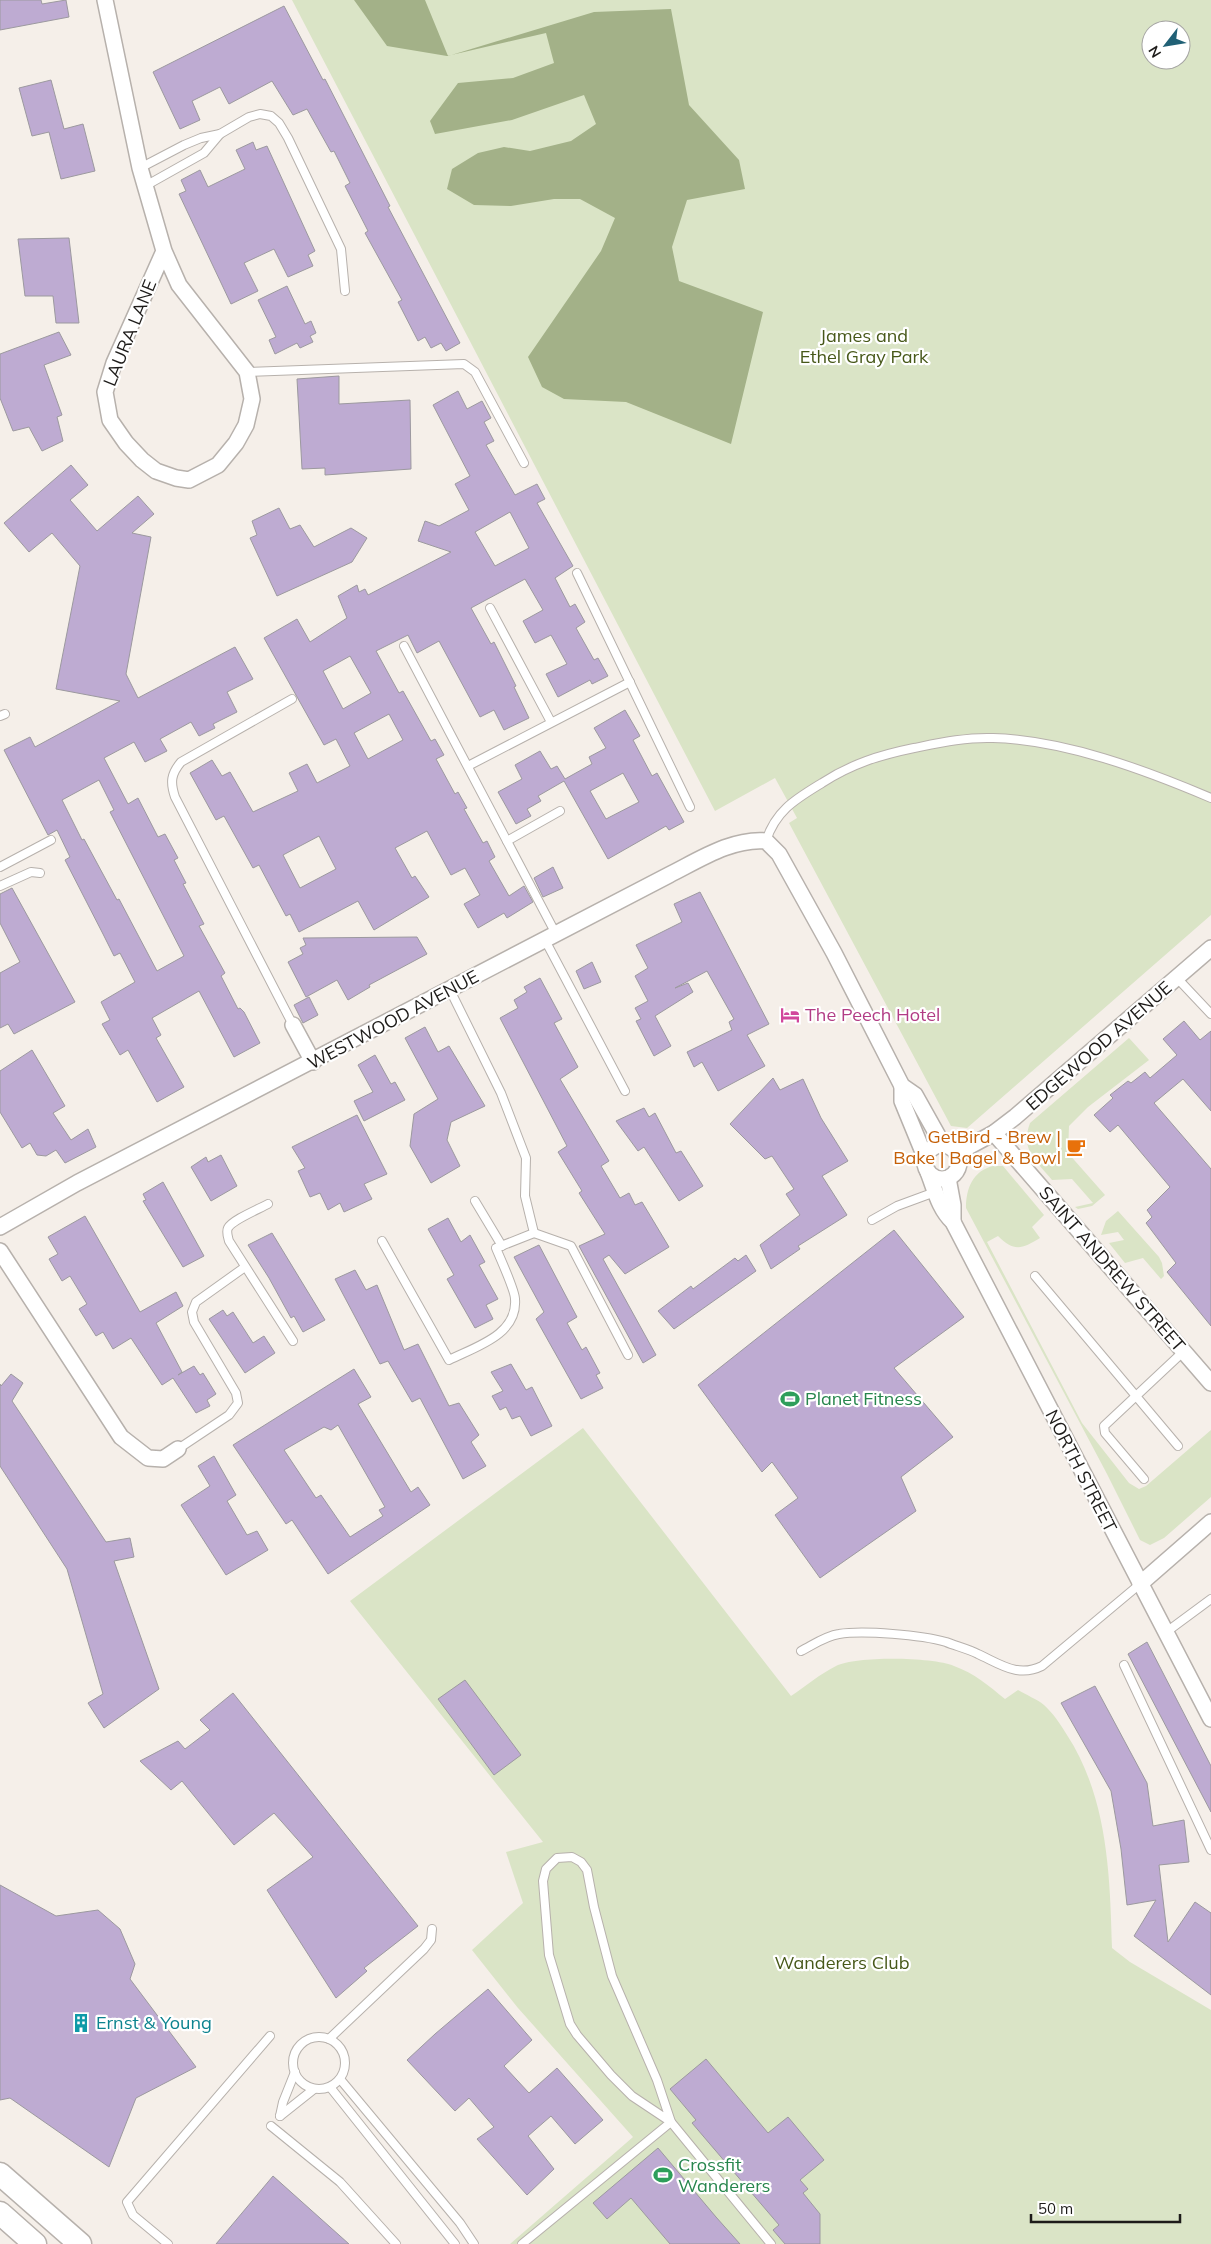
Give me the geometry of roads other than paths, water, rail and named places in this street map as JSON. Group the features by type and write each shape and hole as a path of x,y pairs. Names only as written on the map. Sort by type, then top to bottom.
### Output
{"main road":[{"path":"0,2174 80,2244"},
{"path":"0,2213 36,2244"}],"street":[{"name":"LAURA LANE","path":"105,0 140,168 147,185 164,251 179,285 247,372 252,399 246,425 236,443 218,465 189,480 156,471 142,460 126,443 110,420 105,392 114,363 164,251"},
{"name":"WESTWOOD AVENUE","path":"0,1227 77,1183 707,856 747,840 766,841"},
{"name":"NORTH STREET","path":"766,841 784,863 834,953 902,1086 902,1101 945,1215 952,1222 1211,1719"},
{"name":"EDGEWOOD AVENUE","path":"957,1153 994,1133 1027,1108 1211,948"},
{"path":"293,1025 313,1062"},
{"name":"NORTH STREET","path":"902,1086 915,1095 944,1144"},
{"name":"SAINT ANDREW STREET","path":"994,1133 1211,1383"},
{"path":"944,1144 951,1147 957,1153 958,1167 948,1178 934,1177 927,1165 929,1150 944,1144"},
{"name":"NORTH STREET","path":"948,1178 952,1204 952,1222"},
{"path":"0,1251 121,1437 148,1458 163,1459 178,1449"},
{"path":"1140,1584 1211,1522"}],"lane":[{"path":"147,185 204,153 220,134 248,117 260,114 271,116 279,123 341,249 345,291"},
{"path":"140,168 200,138 220,134"},
{"path":"247,372 464,364 475,372 524,463"},
{"path":"577,573 690,807"},
{"path":"490,608 551,722"},
{"path":"404,646 507,841 550,937 625,1091"},
{"path":"468,766 630,682"},
{"path":"292,699 181,762 172,776 172,787 293,1025"},
{"path":"766,841 771,826 788,806 850,766 881,755 960,740 992,738 1072,750 1130,767 1211,798"},
{"path":"507,841 560,811"},
{"path":"0,867 51,840"},
{"path":"0,886 31,872 40,873"},
{"path":"1177,978 1211,1014"},
{"path":"450,990 502,1093 526,1158 525,1196 534,1233"},
{"path":"872,1220 897,1206 935,1192"},
{"path":"476,1201 502,1246"},
{"path":"268,1204 228,1227 227,1233 229,1241 293,1341"},
{"path":"382,1241 449,1360 501,1333 512,1321 516,1298 496,1248 534,1233 572,1246 628,1355"},
{"path":"178,1449 229,1415 238,1403 236,1393 194,1322 192,1312 196,1302 245,1267"},
{"path":"1035,1276 1178,1446"},
{"path":"1144,1479 1104,1430 1108,1421 1184,1351"},
{"path":"801,1651 822,1639 840,1634 899,1634 943,1642 977,1653 1015,1671 1033,1671 1042,1666 1140,1584"},
{"path":"1165,1633 1211,1599"},
{"path":"1124,1665 1211,1850"},
{"path":"671,2122 657,2080 612,1976 594,1908 587,1870 581,1862 572,1857 557,1858 546,1868 543,1881 549,1955 566,2015 577,2035 611,2075 632,2096 671,2122 771,2244"},
{"path":"330,2039 424,1949 431,1940 432,1929"},
{"path":"168,2244 133,2215 128,2202 270,2036"},
{"path":"295,2072 283,2102 280,2116 314,2089 330,2087 340,2079 344,2073 345,2060 340,2047 330,2039 323,2037 310,2039 300,2046 293,2061 295,2072 304,2084 314,2089"},
{"path":"340,2079 460,2223 474,2244"},
{"path":"330,2087 455,2244"},
{"path":"522,2244 671,2122"},
{"path":"271,2126 340,2182 396,2244"}],"place":[{"name":"The Peech Hotel","path":"790,1015"},
{"name":"GetBird - Brew | Bake | Bagel & Bowl","path":"1076,1147"},
{"name":"Planet Fitness","path":"790,1399"},
{"name":"Ernst & Young","path":"81,2023"},
{"name":"Crossfit Wanderers","path":"663,2175"}],"park label":[{"name":"James and Ethel Gray Park","path":"864,346"},
{"name":"Wanderers Club","path":"842,1963"}]}
